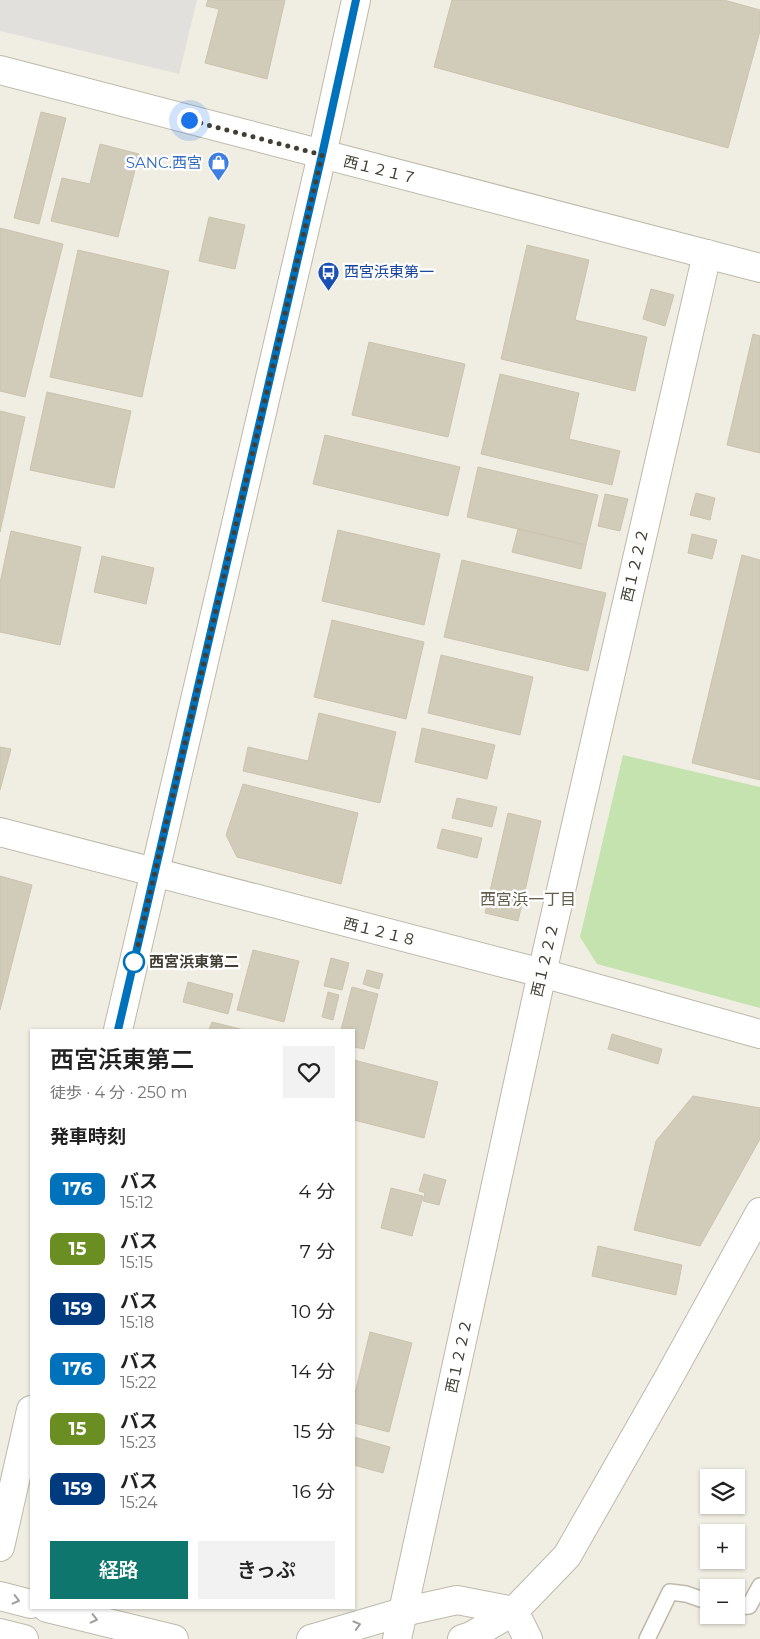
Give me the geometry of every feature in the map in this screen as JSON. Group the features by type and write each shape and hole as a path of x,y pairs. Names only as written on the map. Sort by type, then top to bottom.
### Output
{"street":[{"path":"118,1029 322,155 356,0"},
{"name":"西１２１７","path":"0,70 760,268"},
{"name":"西１２２２","path":"397,1639 542,973 707,254"},
{"name":"西１２１８","path":"0,832 542,973 760,1034"},
{"path":"462,1639 471,1636 514,1611 567,1556 760,1212"},
{"path":"0,1547 30,1414"},
{"path":"0,1596 30,1604"},
{"path":"310,1639 403,1612 457,1600 514,1611"},
{"path":"51,1609 174,1639"},
{"path":"514,1611 528,1639"},
{"path":"0,1633 24,1639"}],"lane":[{"path":"745,1606 749,1606 760,1586"},
{"path":"647,1639 670,1592 686,1594 700,1599"}],"green space":[{"path":"623,755 760,787 760,1008 597,964 580,937"}],"shaded area":[{"path":"0,0 197,0 179,74 0,31"}],"building":[{"path":"208,0 285,0 267,79 205,63 219,9 206,6"},
{"path":"452,0 724,0 760,10 760,31 728,148 434,67"},
{"path":"41,112 66,118 39,224 14,218"},
{"path":"100,144 139,154 118,237 51,221 62,178 90,184"},
{"path":"209,217 245,225 235,269 199,261"},
{"path":"0,228 63,244 25,397 0,391"},
{"path":"527,245 589,260 575,320 647,337 635,391 501,359"},
{"path":"78,250 169,271 142,397 50,377"},
{"path":"651,289 674,295 665,326 643,319"},
{"path":"753,334 760,336 760,453 727,445"},
{"path":"369,342 465,364 448,437 352,415"},
{"path":"500,374 579,393 569,439 620,451 612,485 481,454"},
{"path":"47,392 131,411 114,488 30,470"},
{"path":"0,411 25,417 0,532"},
{"path":"325,435 460,467 448,516 313,484"},
{"path":"478,467 598,495 586,545 467,517"},
{"path":"696,493 715,498 710,520 690,515"},
{"path":"605,494 628,499 620,531 598,526"},
{"path":"518,529 586,545 581,569 512,552"},
{"path":"338,530 440,554 424,625 322,601"},
{"path":"11,531 81,547 60,645 0,632 0,583"},
{"path":"692,534 717,540 712,559 688,553"},
{"path":"742,555 760,560 760,780 692,763"},
{"path":"102,556 154,568 146,604 94,592"},
{"path":"462,560 606,593 588,671 444,637"},
{"path":"332,620 424,642 406,719 314,697"},
{"path":"441,655 533,677 520,735 428,713"},
{"path":"319,713 396,732 380,803 243,771 248,747 308,761"},
{"path":"422,728 495,745 487,779 415,762"},
{"path":"0,747 11,749 0,790"},
{"path":"243,784 358,813 341,884 237,857 226,835"},
{"path":"457,798 497,807 492,827 452,818"},
{"path":"508,813 541,821 518,921 485,913"},
{"path":"442,829 482,838 477,858 437,848"},
{"path":"0,876 32,885 0,1010"},
{"path":"253,950 299,961 284,1022 237,1010"},
{"path":"331,958 349,963 342,990 324,986"},
{"path":"367,970 383,974 379,989 363,984"},
{"path":"188,982 233,994 228,1014 183,1002"},
{"path":"352,987 378,994 364,1049 355,1047 355,1029 341,1029"},
{"path":"328,992 339,995 333,1020 322,1017"},
{"path":"212,1022 240,1029 209,1029"},
{"path":"612,1034 662,1049 658,1064 608,1049"},
{"path":"355,1060 438,1082 424,1138 355,1120"},
{"path":"693,1096 760,1108 760,1139 700,1246 634,1230 656,1141"},
{"path":"424,1174 446,1180 439,1205 423,1201 425,1193 419,1191"},
{"path":"391,1188 423,1196 412,1236 381,1228"},
{"path":"598,1246 682,1265 676,1295 592,1276"},
{"path":"370,1332 412,1343 389,1432 355,1423 355,1393"},
{"path":"355,1437 390,1447 383,1473 355,1465"}],"bus line":[{"name":"176","path":"118,1029 322,155 356,0"}],"place":[{"name":"SANC.西宮","path":"218,182"},
{"name":"西宮浜東第一","path":"328,291"},
{"name":"西宮浜東第二","path":"134,962"}],"district":[{"name":"西宮浜一丁目","path":"528,899"}],"route":[{"path":"134,962 322,155 189,120"}]}
